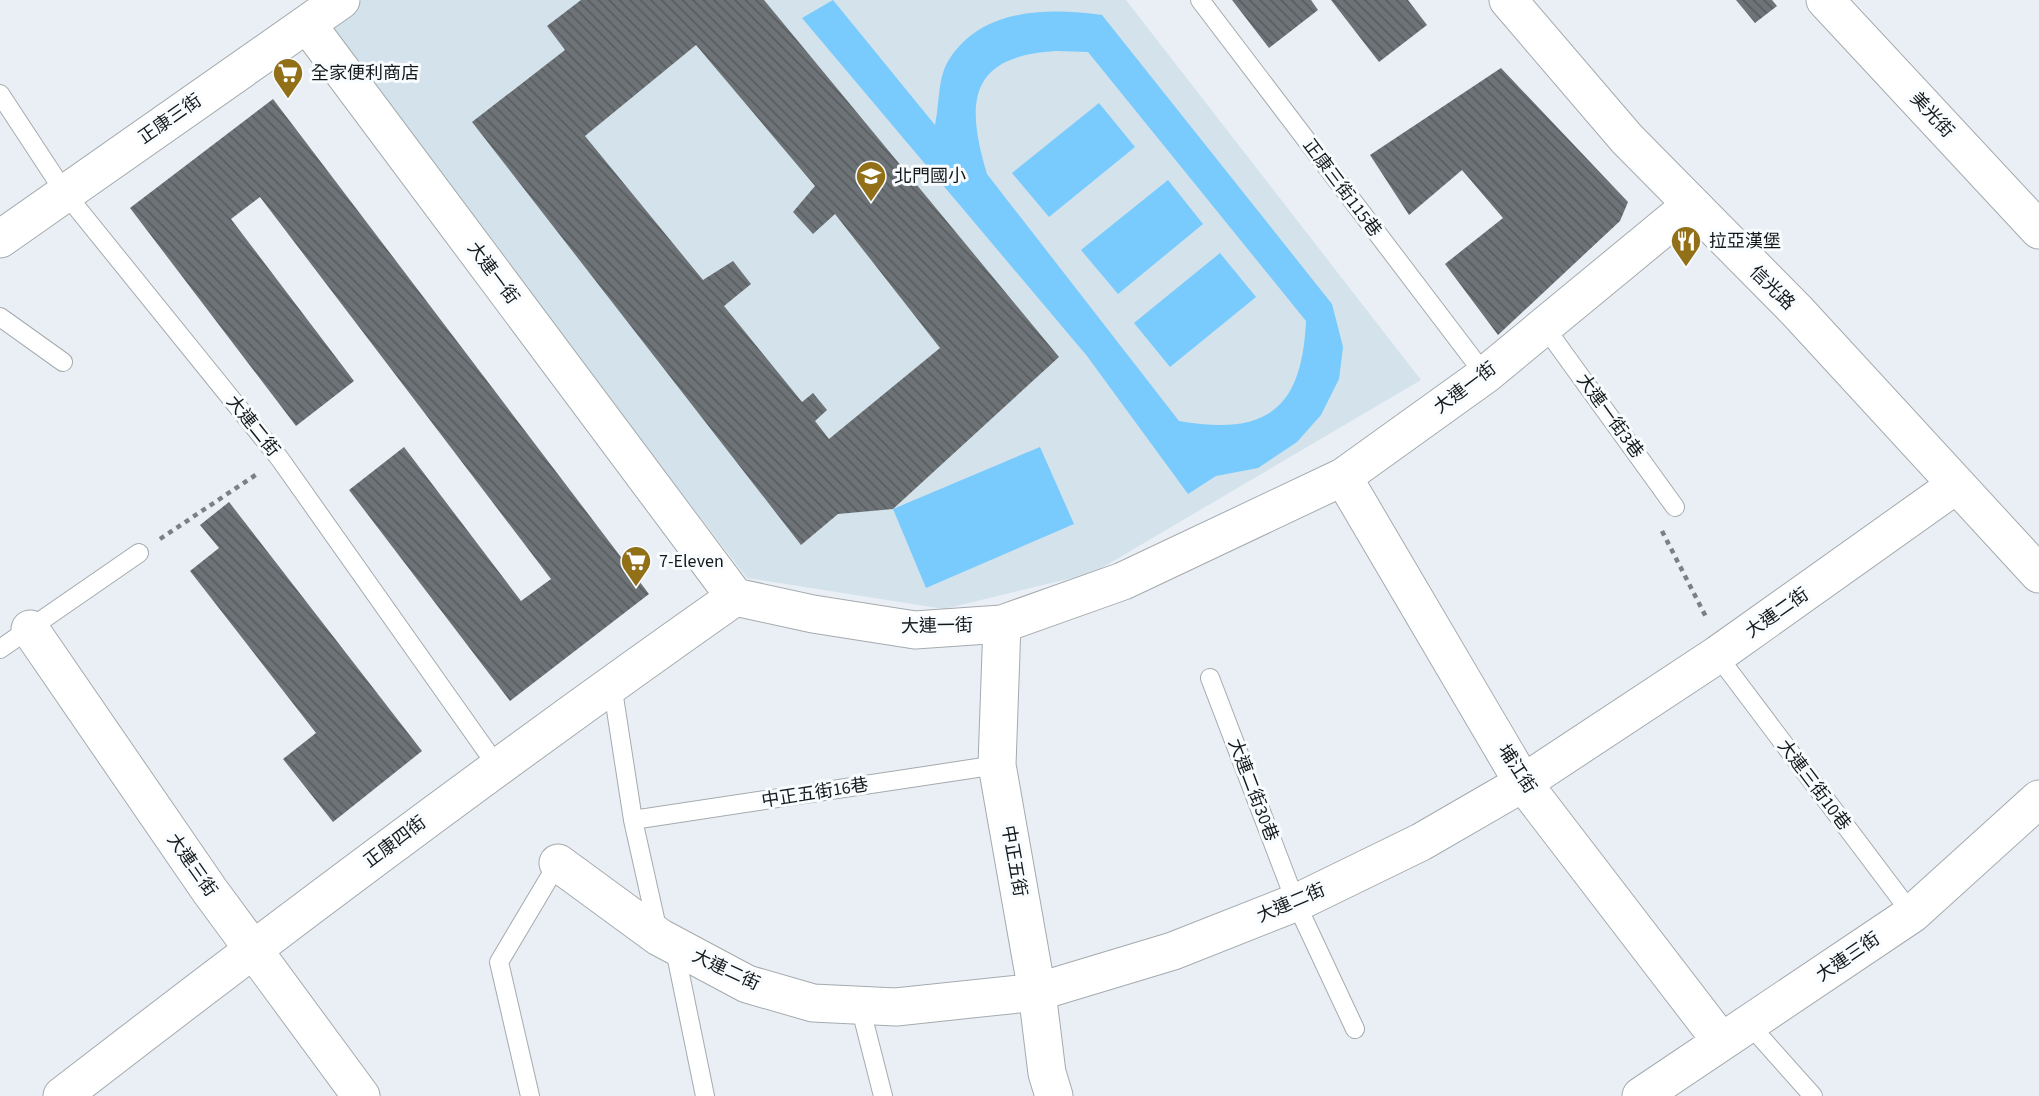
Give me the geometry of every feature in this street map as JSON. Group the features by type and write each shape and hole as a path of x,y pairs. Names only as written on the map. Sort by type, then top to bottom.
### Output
{"street":[{"name":"正康三街","path":"0,239 341,0"},
{"name":"美光街","path":"1825,0 2039,230"},
{"name":"信光路","path":"1525,6 1627,139 1797,312 2039,574"},
{"name":"大連一街","path":"307,24 735,597 915,630 1002,624 1123,581 1343,477 1485,375 1690,205"},
{"name":"埔江街","path":"1343,477 1523,783 1735,1032"},
{"name":"大連二街","path":"558,863 666,941 747,984 813,1003 895,1007 1037,992 1173,951 1296,902 1421,842 1523,783 1720,653 1956,485"},
{"name":"正康四街","path":"62,1096 251,949 497,766 735,597"},
{"name":"中正五街","path":"1002,624 997,765 1037,992 1047,1073 1054,1096"},
{"name":"大連三街","path":"30,629 251,949 361,1096"},
{"name":"大連三街","path":"1641,1096 1912,914 2039,799"}],"lane":[{"name":"正康三街115巷","path":"1200,0 1485,375"},
{"name":"大連二街","path":"0,94 65,193 280,459 497,766"},
{"path":"0,317 64,362"},
{"name":"大連一街3巷","path":"1544,326 1675,506"},
{"path":"0,649 139,554"},
{"name":"大連三街10巷","path":"1720,653 1912,914"},
{"name":"大連二街30巷","path":"1210,678 1296,902 1355,1029"},
{"path":"611,684 633,820 705,1096"},
{"name":"中正五街16巷","path":"633,820 997,765"},
{"path":"530,1096 499,962 558,863"},
{"path":"860,1006 883,1096"},
{"path":"1735,1032 1813,1096"}],"path":[{"path":"139,554 280,459"},
{"path":"1660,528 1720,653"}],"shaded area":[{"name":"北門國小","path":"362,0 1126,0 1421,380 1093,573 944,609 747,578 321,25"},
{"path":"833,0 935,125 946,65 964,41 981,29 999,20 1040,12 1102,15 1332,304 1343,347 1339,379 1321,415 1297,442 1258,468 1216,476 1188,494 1087,356 802,18","holes":["1056,51 1088,52 1306,321 1297,376 1287,396 1274,410 1256,419 1235,424 1209,425 1179,421 987,174 976,125 976,104 981,87 990,73 1005,62 1027,55"]},
{"path":"1099,103 1135,147 1049,217 1012,173"},
{"path":"1168,180 1203,224 1118,294 1081,250"},
{"path":"1220,253 1256,297 1170,367 1134,323"},
{"path":"1040,447 1074,524 926,588 893,509"}],"building":[{"path":"581,0 764,0 1059,357 893,509 838,514 801,545 472,122 565,50 547,26","holes":["696,45 815,186 793,212 813,234 835,214 940,348 829,439 815,421 827,410 813,393 802,402 724,306 751,284 733,261 703,280 585,136"]},
{"path":"1232,0 1311,0 1318,10 1269,48"},
{"path":"1331,0 1408,0 1427,25 1379,62"},
{"path":"1736,0 1772,0 1777,6 1755,23"},
{"path":"1501,68 1628,202 1620,221 1498,335 1445,264 1503,218 1462,170 1409,215 1370,155"},
{"path":"273,99 649,594 510,701 349,490 404,447 521,601 551,579 260,197 231,219 354,381 296,426 130,208"},
{"path":"229,502 422,751 333,822 283,759 316,733 190,571 219,548 200,525"}],"place":[{"name":"全家便利商店","path":"288,100"},
{"name":"北門國小","path":"871,203"},
{"name":"拉亞漢堡","path":"1686,268"},
{"name":"7-Eleven","path":"636,588"}]}
